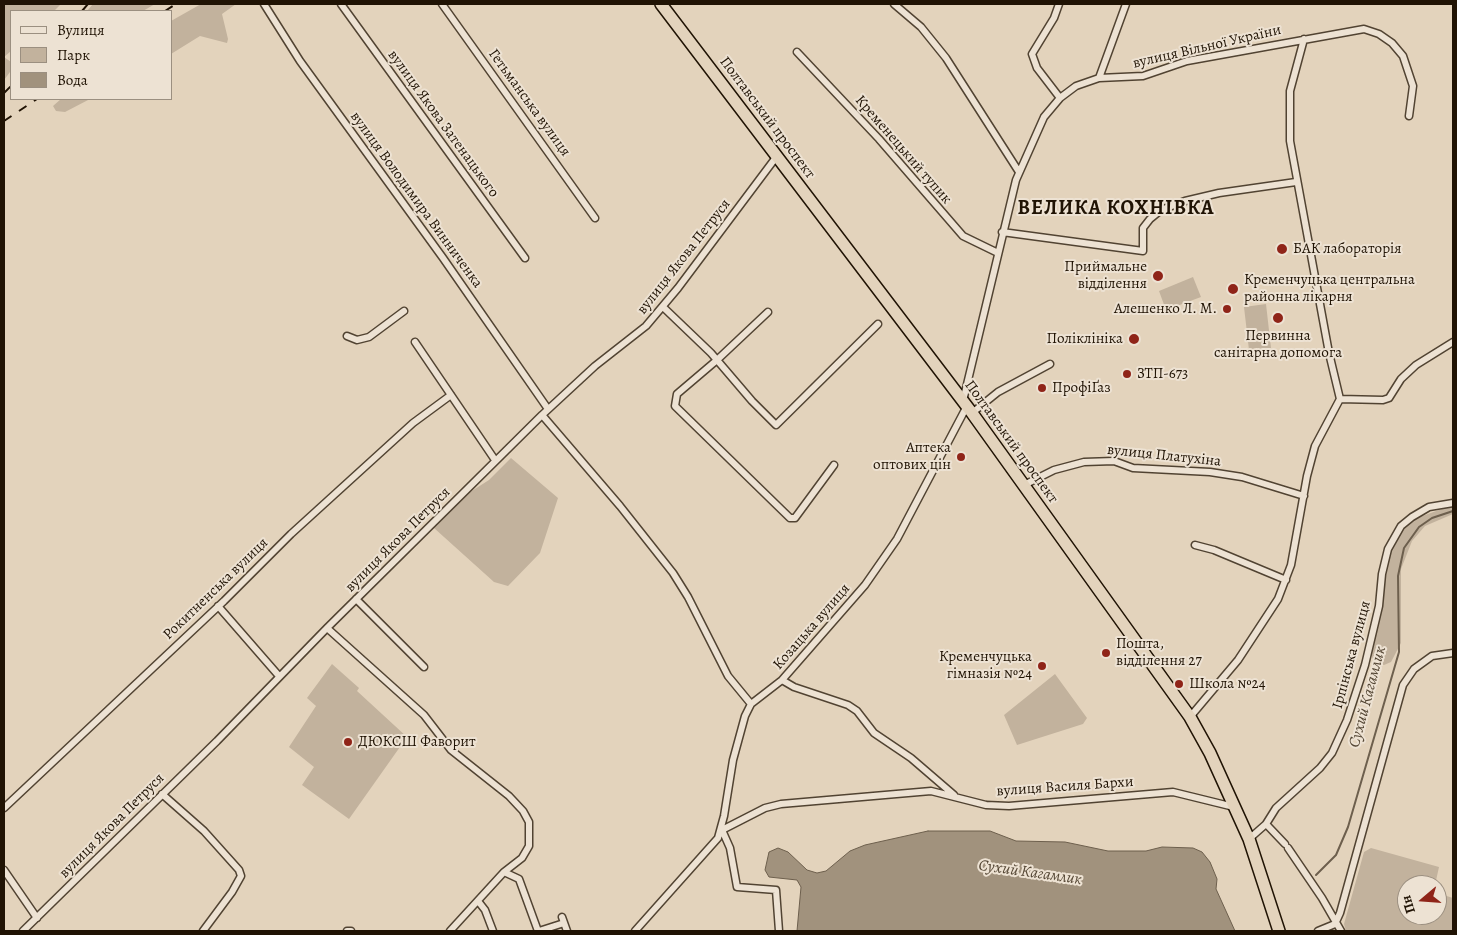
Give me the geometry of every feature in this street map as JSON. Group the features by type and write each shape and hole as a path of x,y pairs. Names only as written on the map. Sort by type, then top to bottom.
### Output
{"highway":[{"name":"Полтавський проспект","path":"665,5 967,407 1190,718 1210,753 1248,839 1279,931"}],"street":[{"name":"вулиця Володимира Винниченка","path":"264,4 300,61 443,258 548,409"},
{"name":"вулиця Якова Затенацького","path":"341,4 525,258"},
{"name":"Гетьманська вулиця","path":"442,4 595,218"},
{"path":"894,4 921,27 946,58 1019,172"},
{"path":"1100,78 1126,4"},
{"path":"1056,5 1054,18 1032,54 1037,68 1060,98"},
{"name":"вулиця Вільної України","path":"967,407 1002,232 1019,172 1044,117 1060,98 1076,86 1100,78 1143,76 1187,61 1364,29 1379,34 1392,43 1403,56 1414,86 1409,116"},
{"path":"1190,718 1238,660 1278,599 1291,565 1315,446 1340,400 1296,182 1290,141 1290,91 1304,39"},
{"name":"Кременецький тупик","path":"797,52 879,139 962,236 998,253"},
{"name":"вулиця Якова Петруся","path":"24,931 217,741 279,676 495,460 595,366 646,326 663,307 777,156"},
{"path":"1002,232 1143,251 1143,228 1161,210 1185,201 1219,193 1296,182"},
{"path":"663,307 718,360 752,401 776,425 878,324"},
{"path":"347,336 357,340 369,337 404,311"},
{"path":"768,312 718,360 677,394 674,401 675,406 790,518 796,518 834,465"},
{"path":"415,342 495,460"},
{"path":"1340,400 1383,400 1388,398 1401,379 1416,365 1453,342"},
{"path":"967,407 1050,364"},
{"name":"Рокитненська вулиця","path":"4,808 218,606 291,534 412,423 451,394"},
{"name":"Козацька вулиця","path":"751,704 782,680 882,563 910,517 967,407"},
{"path":"542,415 620,506 673,573 688,597 728,676 751,704 745,716 732,760 722,830 718,838 637,929 646,931"},
{"name":"вулиця Платухіна","path":"1024,485 1054,470 1084,462 1114,461 1133,468 1210,472 1242,477 1304,496"},
{"name":"Ірпінська вулиця","path":"1248,839 1266,824 1276,808 1320,768 1332,752 1347,720 1375,628 1388,549 1400,526 1429,508 1453,503"},
{"path":"1195,545 1214,550 1286,580"},
{"path":"356,599 424,667"},
{"path":"218,606 279,676"},
{"path":"327,628 424,715 451,750 509,796 523,811 529,822 529,846 522,858 504,872 450,931"},
{"path":"1335,924 1403,685 1414,669 1432,656 1453,653"},
{"path":"782,680 794,688 848,705 857,711 874,733 911,758 954,796"},
{"name":"вулиця Василя Бархи","path":"722,830 765,808 800,801 931,791 986,805 1009,806 1173,792 1235,808"},
{"path":"162,794 204,831 239,870 241,876 232,892 203,931"},
{"path":"1266,824 1286,846 1322,898 1335,924 1341,931"},
{"path":"722,830 730,848 737,887 776,890 779,931"},
{"path":"4,870 37,918"},
{"path":"504,872 519,879 538,931 564,920 568,931"},
{"path":"478,901 485,910 492,931"},
{"path":"1318,931 1335,924"}],"green space":[{"path":"4,4 61,4 55,10 10,10 10,52 4,57"},
{"path":"93,4 155,4 145,10 88,10"},
{"path":"201,4 236,4 222,14 228,39 227,43 200,36 172,53 172,20"},
{"path":"4,57 10,61 10,72 4,80"},
{"path":"60,100 88,100 65,112 56,111 53,106"},
{"path":"1193,277 1201,297 1166,310 1159,291"},
{"path":"1266,304 1271,348 1249,350 1244,307"},
{"path":"511,458 558,498 540,553 508,586 494,582 434,528 467,494 489,480"},
{"path":"1453,505 1453,514 1425,526 1412,541 1401,569 1401,643 1391,662 1384,665 1374,662 1370,651 1390,551 1403,528 1414,519"},
{"name":"ДЮКСШ Фаворит","path":"332,664 359,688 357,691 407,737 349,819 302,785 314,767 289,747 316,706 307,698"},
{"path":"1055,674 1087,718 1083,724 1017,745 1004,715"},
{"path":"1371,848 1439,867 1437,875 1397,875 1397,925 1447,925 1447,896 1453,898 1453,931 1346,931 1344,924 1364,852"}],"water":[{"path":"928,831 990,831 1016,841 1065,842 1108,851 1146,851 1162,847 1193,848 1202,852 1210,862 1217,879 1216,889 1235,931 797,931 801,887 797,880 769,877 765,870 769,852 778,848 788,852 807,870 817,873 826,871 850,851 865,845"}],"waterway":[{"name":"Сухий Кагамлик","path":"1316,875 1336,855 1348,827 1399,652 1398,576 1404,548 1419,527 1432,518 1453,511"}],"railway":[{"path":"83,10 88,4"},
{"path":"167,10 176,4"},
{"path":"4,93 10,87"},
{"path":"4,121 36,100"}],"place":[{"name":"БАК лабораторія","path":"1282,249"},
{"name":"Приймальне відділення","path":"1158,276"},
{"name":"Кременчуцька центральна районна лікарня","path":"1233,289"},
{"name":"Алешенко Л. М.","path":"1227,309"},
{"name":"Первинна санітарна допомога","path":"1278,318"},
{"name":"Поліклініка","path":"1134,339"},
{"name":"ЗТП-673","path":"1127,374"},
{"name":"ПрофіҐаз","path":"1042,388"},
{"name":"Аптека оптових цін","path":"961,457"},
{"name":"Пошта, відділення 27","path":"1106,653"},
{"name":"Кременчуцька гімназія №24","path":"1042,666"},
{"name":"Школа №24","path":"1179,684"},
{"name":"ДЮКСШ Фаворит","path":"348,742"}],"district":[{"name":"ВЕЛИКА КОХНІВКА","path":"1116,209"}]}
